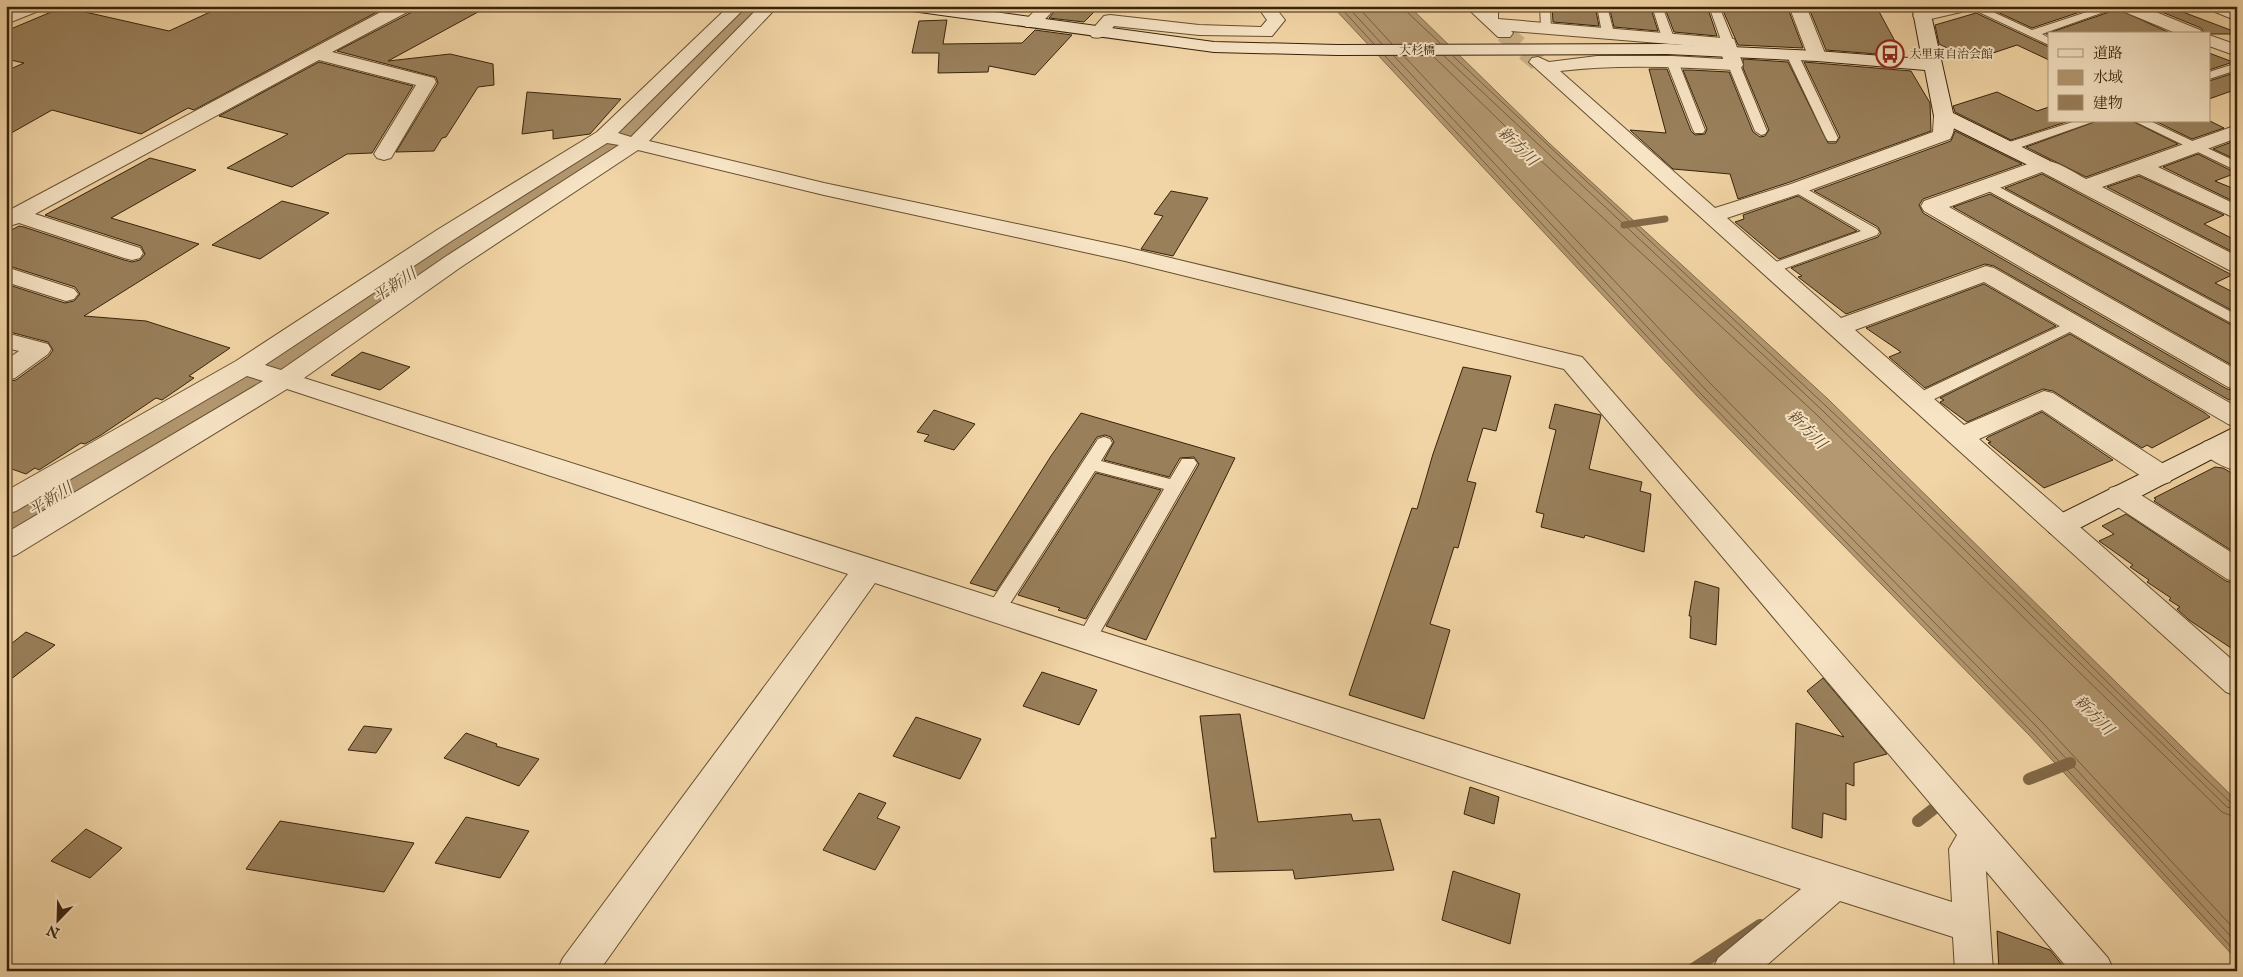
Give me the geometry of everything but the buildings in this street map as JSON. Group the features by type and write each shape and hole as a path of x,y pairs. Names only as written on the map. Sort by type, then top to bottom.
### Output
{"street":[{"path":"6,19 35,6"},
{"path":"12,218 405,6"},
{"path":"6,504 83,462 245,367 445,235 604,136 739,6"},
{"path":"6,547 284,380 453,262 636,144 770,6"},
{"name":"大杉橋","path":"912,6 1098,33 1214,47 1337,50 1497,49 1731,53"},
{"path":"1032,23 1049,6"},
{"path":"1098,33 1110,20 1199,30 1266,32 1276,20 1264,6"},
{"path":"1473,6 1499,29 1548,28 1668,38 1731,53"},
{"path":"1797,6 1818,56"},
{"path":"1710,216 1798,188 1943,135 1944,116 1921,11 1964,6"},
{"path":"2126,6 2185,32"},
{"path":"2214,42 2237,38"},
{"path":"2214,42 2237,51"},
{"path":"1934,65 1792,54 1731,53 1672,61 1597,61 1541,65 2237,683"},
{"path":"317,54 427,82 384,154"},
{"path":"1944,116 2086,186 2237,264"},
{"path":"2086,186 2237,131"},
{"path":"604,136 824,189 1125,254 1573,363 2095,971"},
{"path":"2043,165 1932,206 2237,381"},
{"path":"2140,166 2237,213"},
{"path":"12,218 132,253"},
{"path":"1837,328 1986,273 2237,418"},
{"path":"6,274 66,294"},
{"path":"6,340 38,349 6,372"},
{"path":"245,367 1835,883 1971,925"},
{"path":"1960,437 2044,399 2160,475"},
{"path":"2060,526 2237,435"},
{"path":"2213,448 2237,462"},
{"path":"2120,495 2237,571"},
{"path":"576,971 868,570"},
{"path":"1974,971 1966,850 1979,836"},
{"path":"1730,971 1835,883"}],"lane":[{"path":"1492,6 1499,29"},
{"path":"1545,6 1548,28"},
{"path":"1602,6 1608,33"},
{"path":"1657,6 1668,38"},
{"path":"1714,6 1760,131"},
{"path":"1971,6 2048,42"},
{"path":"2032,34 2116,6"},
{"path":"2206,6 2237,18"},
{"path":"1792,54 1832,138"},
{"path":"1672,61 1699,130"},
{"path":"2210,76 2237,66"},
{"path":"2008,147 2086,122"},
{"path":"2142,122 2237,167"},
{"path":"1988,185 2237,321"},
{"path":"1770,269 1872,232 1798,188"},
{"path":"1918,400 2075,324"},
{"path":"995,611 1104,443"},
{"path":"1086,640 1188,463"},
{"path":"1090,464 1174,486"}],"water":[{"name":"新方川","path":"1332,6 1409,6 1549,143 1829,400 2237,801 2237,960 2029,735 1697,396"}],"waterway":[{"name":"平新川","path":"6,528 300,348 602,151 635,125 755,6"},
{"path":"1624,225 1665,219"},
{"path":"2029,779 2070,763"},
{"path":"1918,821 1936,807"},
{"path":"1690,971 1760,925"}],"tunnel":[{"path":"1504,33 1538,62"}],"place":[{"name":"大里東自治会館","path":"1890,54"}]}
